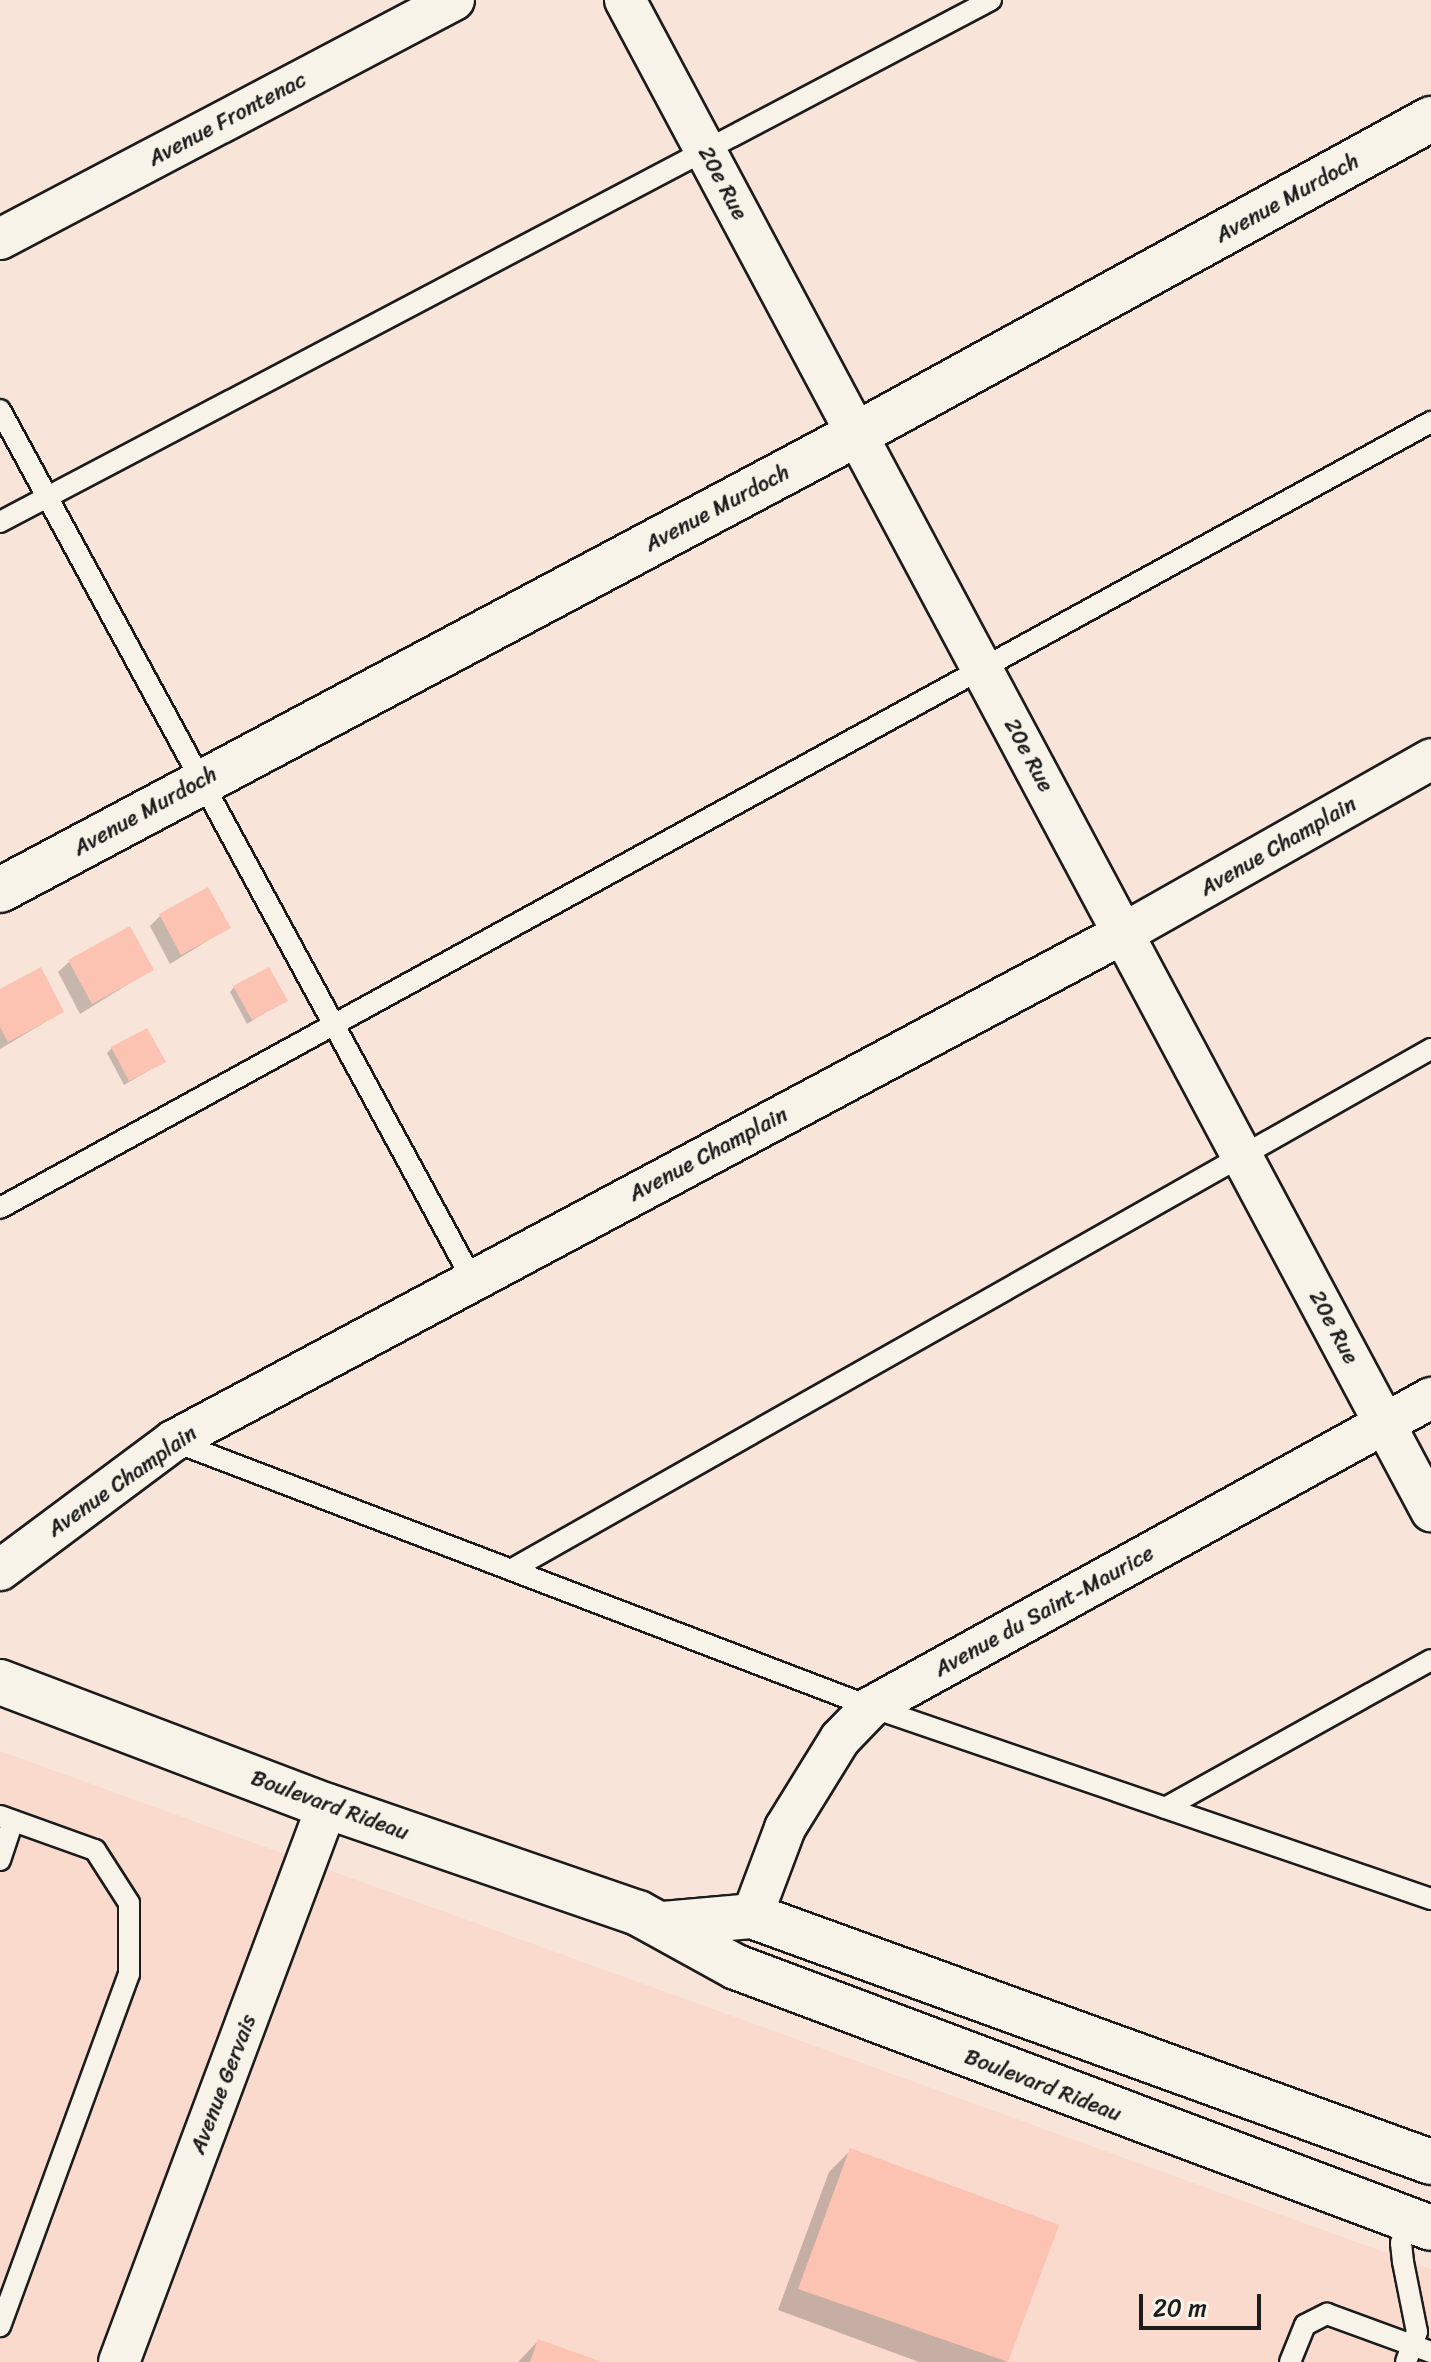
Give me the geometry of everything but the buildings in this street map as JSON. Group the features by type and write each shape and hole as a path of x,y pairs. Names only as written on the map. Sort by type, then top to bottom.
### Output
{"main road":[{"name":"Avenue Murdoch","path":"0,890 199,781 857,434 1431,119"},
{"name":"Boulevard Rideau","path":"0,1682 327,1806 650,1918 736,1967 1420,2224"},
{"name":"Boulevard Rideau","path":"650,1918 752,1916 1431,2162"}],"street":[{"name":"Avenue Frontenac","path":"0,239 454,0"},
{"name":"20e Rue","path":"625,0 1431,1511"},
{"name":"Avenue Champlain","path":"0,1570 173,1441 1124,933 1431,759"},
{"name":"Avenue du Saint-Maurice","path":"752,1916 785,1828 840,1739 871,1707 1431,1398"},
{"name":"Avenue Gervais","path":"119,2362 327,1806"}],"lane":[{"path":"0,522 707,153 991,0"},
{"path":"0,410 330,1025 472,1279"},
{"path":"0,1208 1431,422"},
{"path":"516,1567 1241,1153 1431,1049"},
{"path":"173,1441 516,1567 871,1707 1431,1899"},
{"path":"1165,1808 1431,1660"},
{"path":"0,1860 7,1818 95,1850 129,1903 129,1974 0,2326"},
{"path":"1290,2362 1305,2325 1327,2314 1417,2353 1417,2332 1401,2243 1420,2224"}],"shaded area":[{"path":"0,1751 1431,2269 1431,2362 0,2362"}]}
